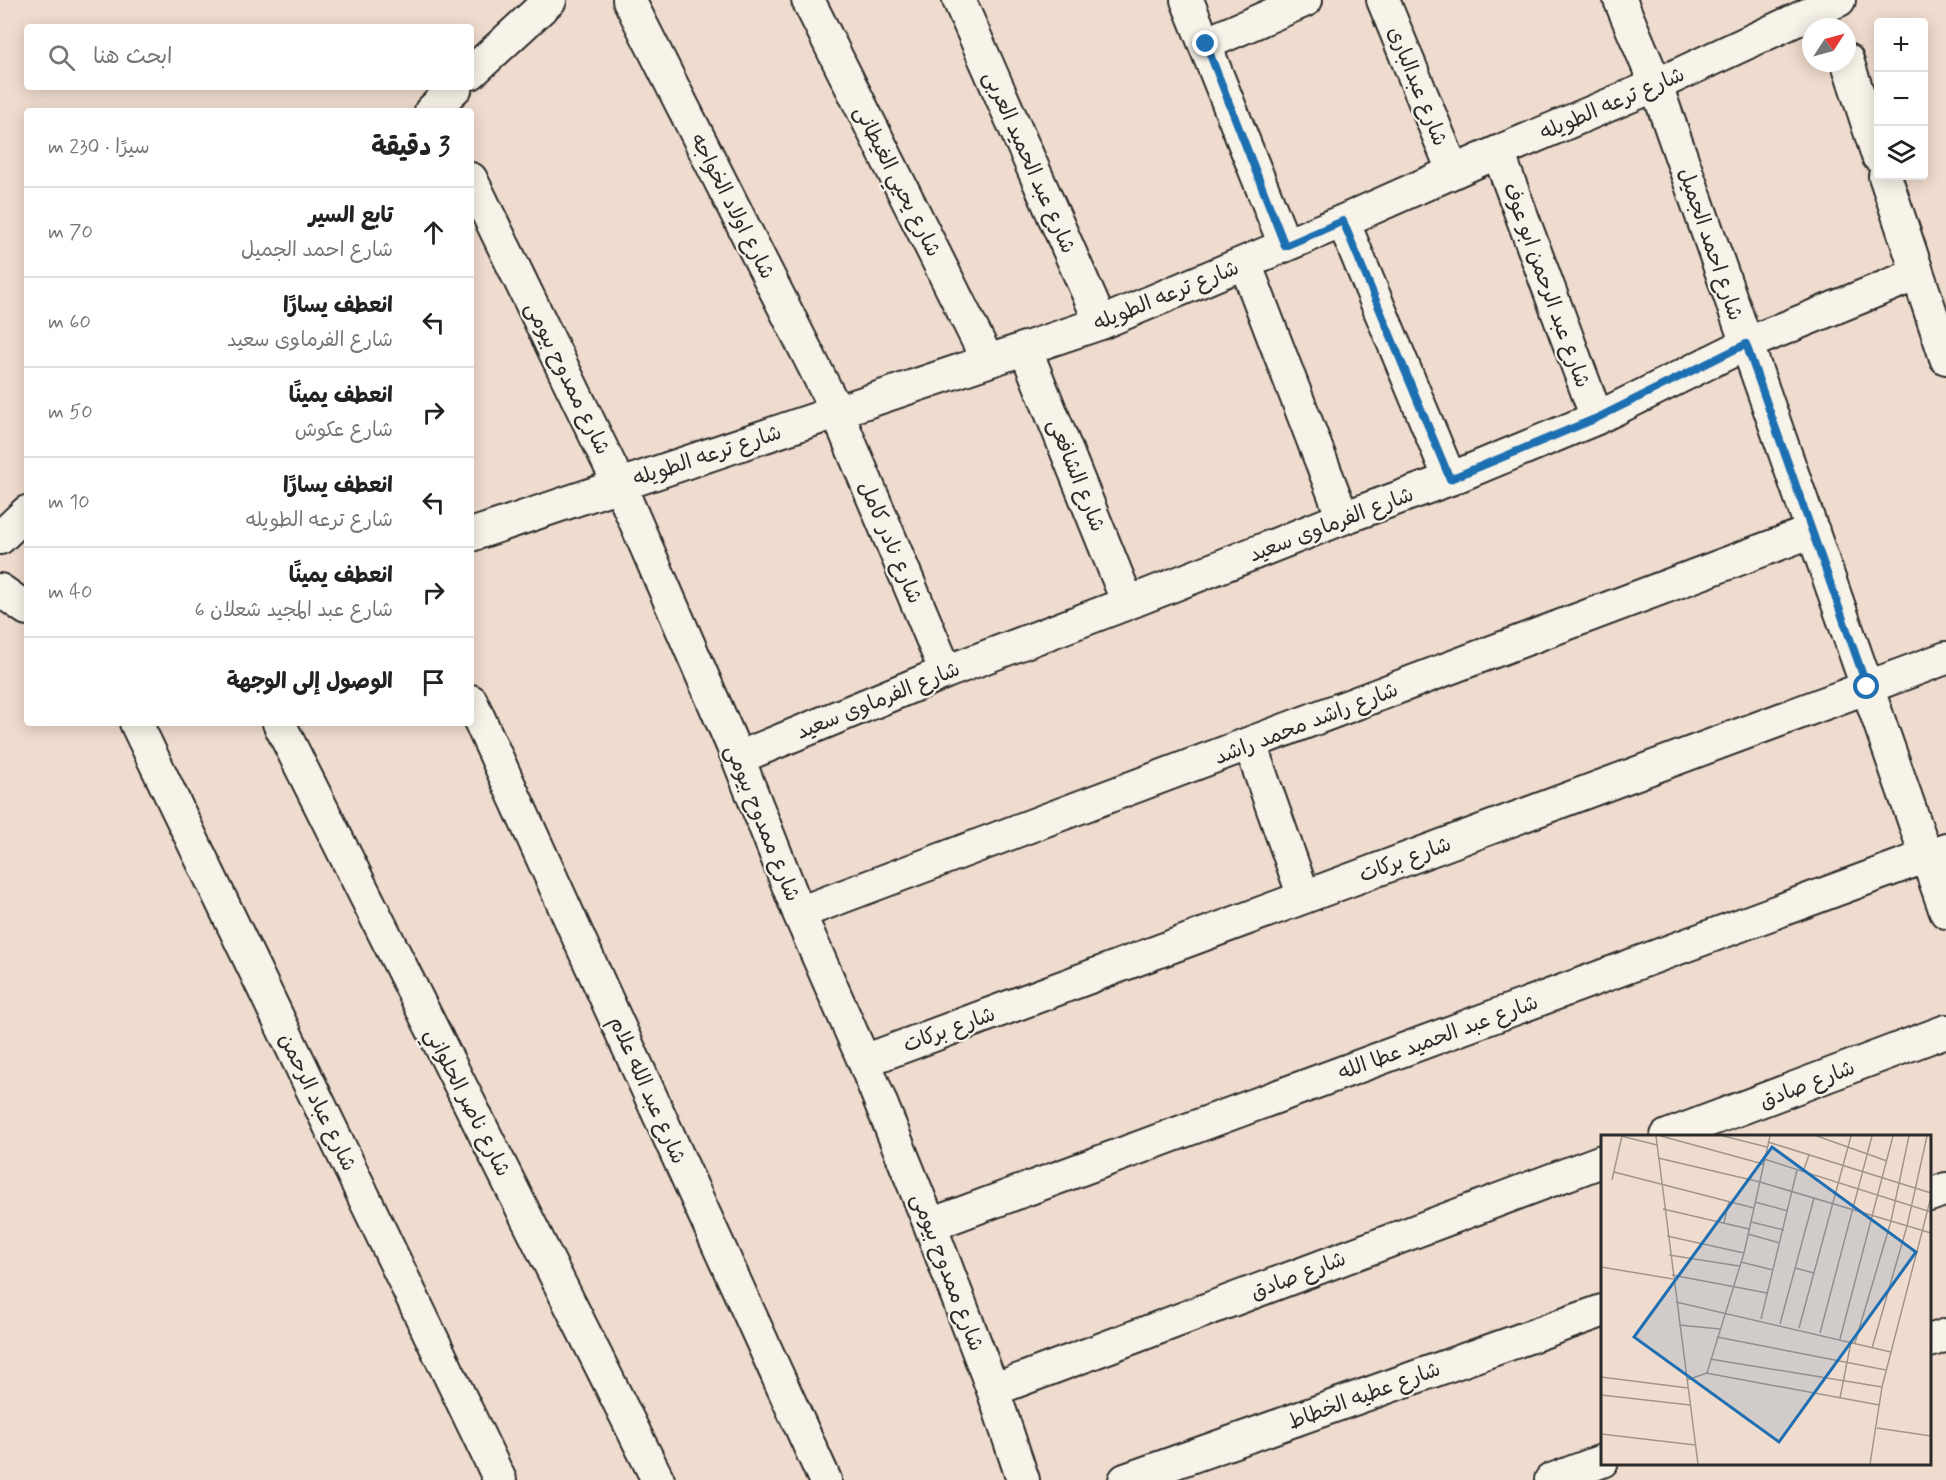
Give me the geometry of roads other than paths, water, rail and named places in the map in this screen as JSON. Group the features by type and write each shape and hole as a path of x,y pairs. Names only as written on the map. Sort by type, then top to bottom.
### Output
{"street":[{"path":"474,70 550,0"},
{"name":"شارع اولاد الخواجه","path":"629,0 837,412"},
{"name":"شارع يحيي الغيطانى","path":"808,0 988,361"},
{"name":"شارع عبد الحميد العربى","path":"959,0 1101,323"},
{"path":"1187,0 1285,246"},
{"path":"1206,44 1306,0"},
{"name":"شارع عبدالبارى","path":"1383,0 1454,171"},
{"name":"شارع احمد الجميل","path":"1620,0 1656,85 1867,687 1936,853 1946,912"},
{"name":"شارع ترعه الطويله","path":"474,534 1101,323 1656,85 1788,10 1835,10"},
{"path":"1851,72 1874,144"},
{"name":"شارع عبد الرحمن ابو عوف","path":"1498,152 1597,418"},
{"path":"1886,180 1917,274 1941,327 1946,358"},
{"name":"شارع ممدوح بيومى","path":"474,185 619,484 738,759 799,913 864,1061 930,1225 993,1390 1021,1479"},
{"path":"1343,221 1450,479"},
{"path":"1245,263 1343,518"},
{"name":"شارع الفرماوى سعيد","path":"738,759 946,672 1343,518 1450,479 1597,418 1746,344 1917,274"},
{"name":"شارع الشافعى","path":"1025,348 1128,603"},
{"name":"شارع نادر كامل","path":"837,412 946,672"},
{"path":"0,538 24,515"},
{"name":"شارع راشد محمد راشد","path":"799,913 1813,531"},
{"path":"0,590 24,607"},
{"name":"شارع بركات","path":"864,1061 1946,658"},
{"name":"شارع عبد الله علام","path":"474,708 825,1480"},
{"name":"شارع عباد الرحمن","path":"137,726 500,1480"},
{"name":"شارع ناصر الحلواني","path":"281,726 658,1480"},
{"path":"1250,744 1304,897"},
{"name":"شارع عبد الحميد عطا الله","path":"930,1225 1936,853"},
{"name":"شارع صادق","path":"1672,1135 1946,1032"},
{"name":"شارع صادق","path":"993,1390 1601,1161"},
{"path":"1931,1194 1946,1189"},
{"name":"شارع عطيه الخطاط","path":"1125,1480 1601,1311"},
{"path":"1931,1340 1946,1335"},
{"path":"1551,1480 1601,1461"}]}
